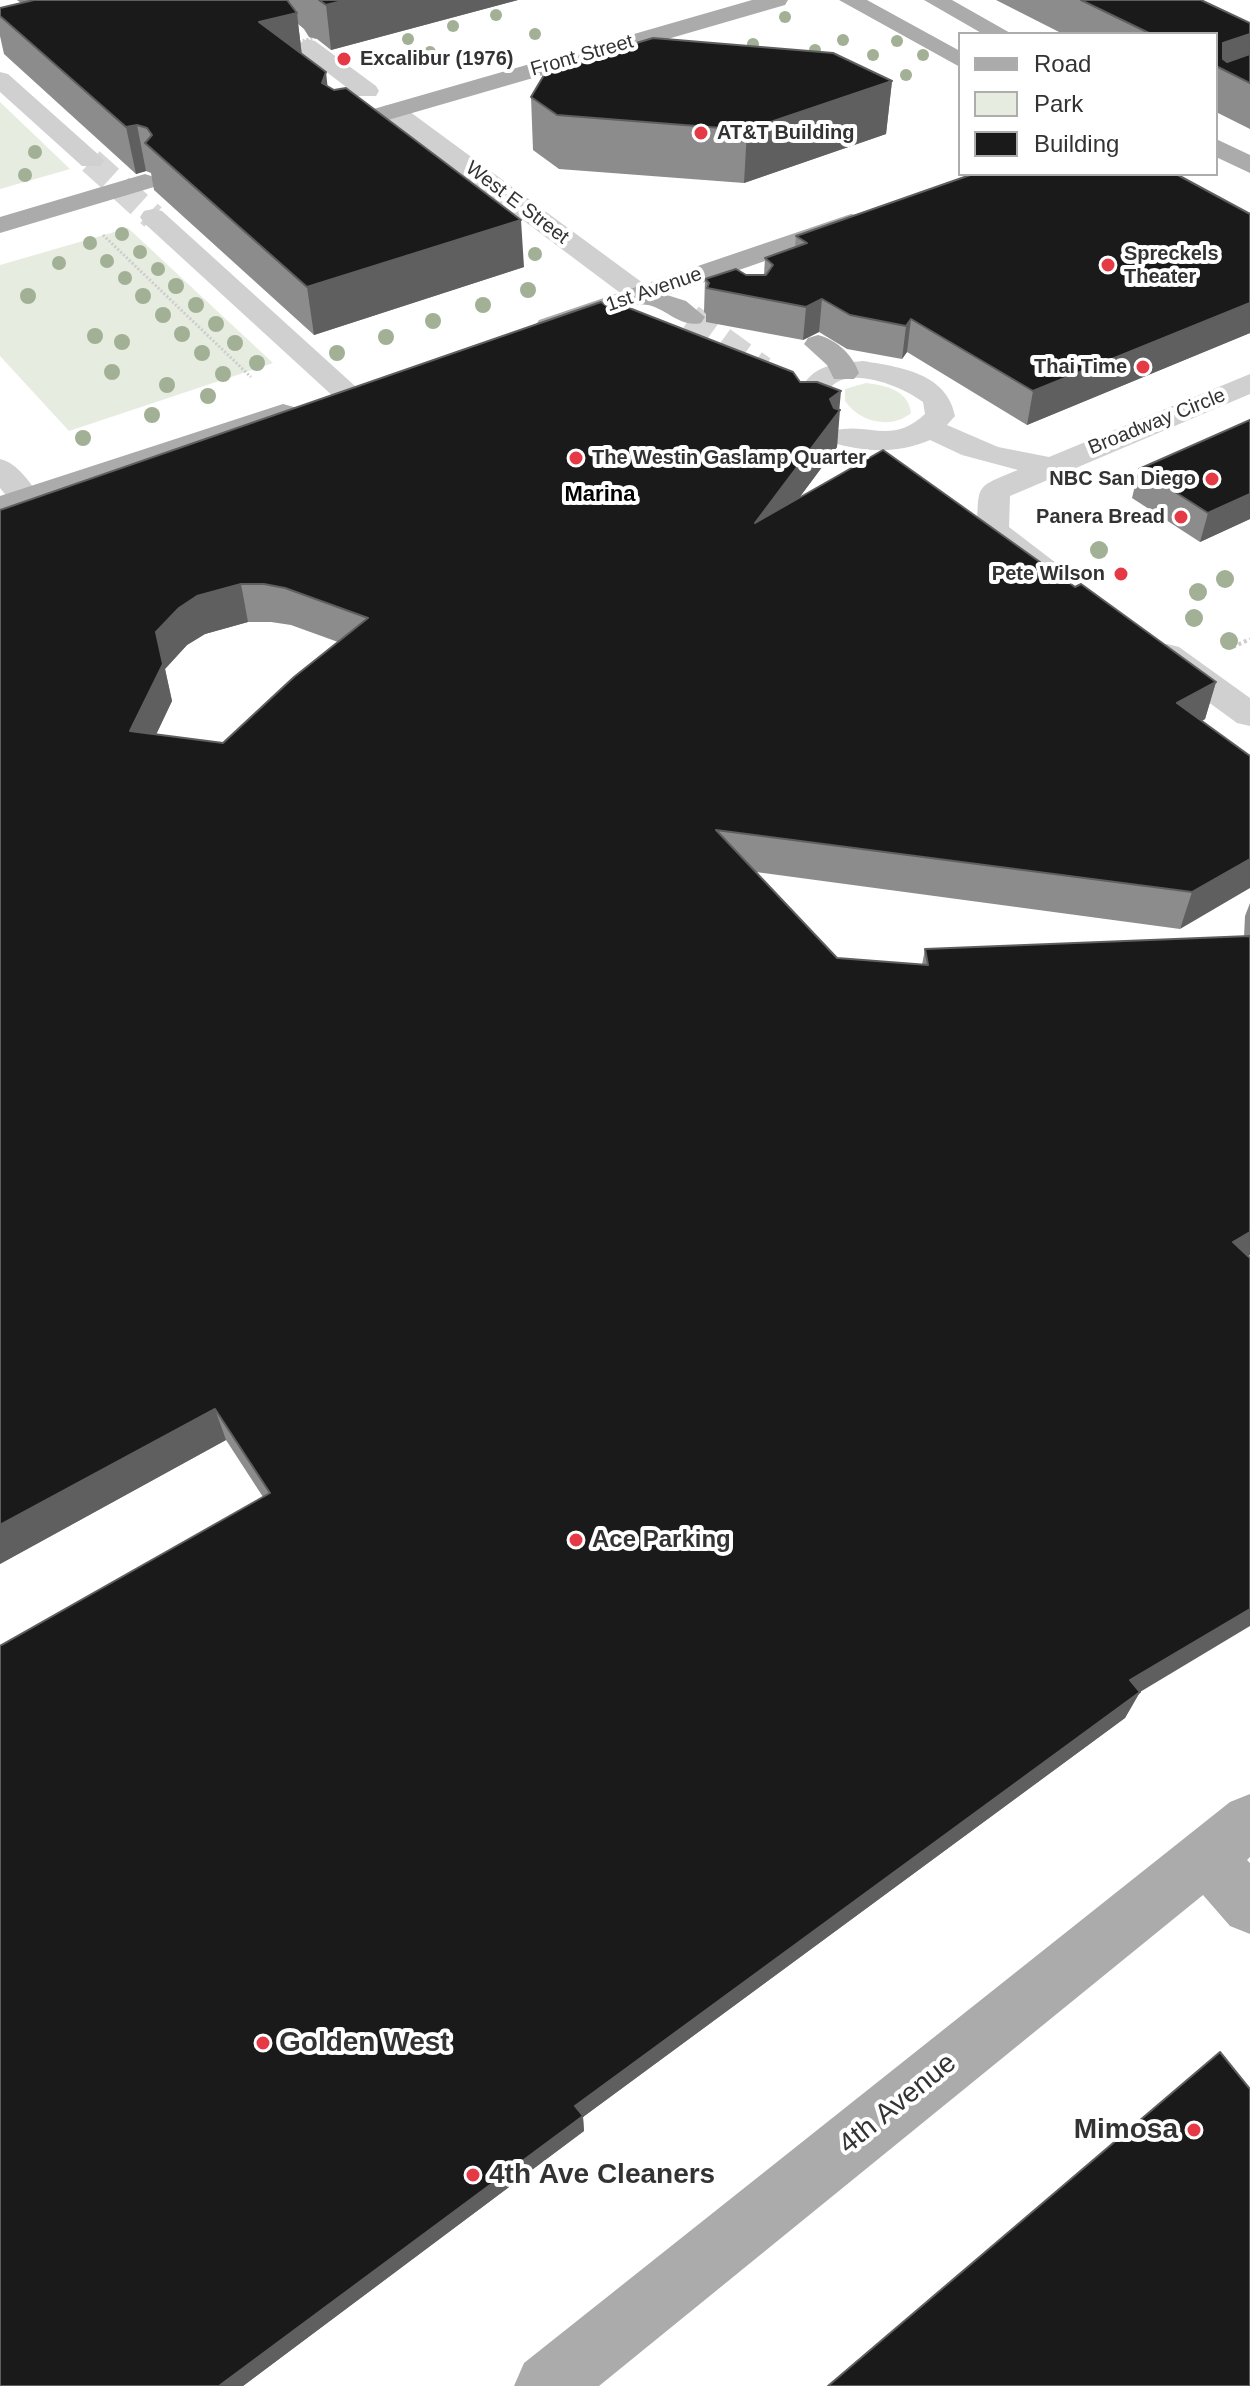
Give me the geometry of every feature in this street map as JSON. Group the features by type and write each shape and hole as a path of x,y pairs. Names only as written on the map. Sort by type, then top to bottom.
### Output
{"main road":[{"name":"Front Street","path":"341,126 777,0"},
{"path":"850,0 958,59"},
{"path":"935,0 996,32"},
{"path":"522,98 617,69 628,43"},
{"path":"1218,148 1250,165"},
{"path":"0,225 145,182"},
{"name":"1st Avenue","path":"523,334 872,214"},
{"path":"714,270 744,292"},
{"path":"641,295 676,307 691,317"},
{"path":"818,344 840,361 844,373"},
{"path":"12,502 375,383"},
{"name":"4th Avenue","path":"547,2386 1250,1822"},
{"path":"1207,1857 1250,1906"}],"street":[{"path":"306,42 367,91"},
{"path":"0,79 91,161"},
{"name":"West E Street","path":"393,111 641,295"},
{"path":"153,217 322,400"},
{"path":"801,398 814,387 844,373 886,371 923,384 934,394 940,406 939,417 930,428 899,440 878,442 844,437"},
{"name":"Broadway Circle","path":"993,530 994,491 1250,383"},
{"path":"930,428 978,453 1049,466"},
{"path":"878,442 888,463 899,471"},
{"path":"0,468 12,502"},
{"path":"960,512 993,530 1070,585"},
{"path":"1147,641 1250,715"}],"path":[{"path":"94,226 251,377"}],"green space":[{"path":"0,102 70,169 0,189"},
{"path":"128,228 273,363 69,431 0,356 0,265"},
{"path":"866,383 881,385 901,394 911,413 885,422 858,414 845,401 845,389"}],"building":[{"path":"34,0 287,0 297,13 259,22 326,72 322,83 334,90 346,88 521,220 307,287 145,143 152,135 147,128 137,125 126,127 0,16 0,8"},
{"path":"319,0 346,0 326,5"},
{"path":"1081,0 1201,0 1250,23 1250,34 1223,43 1223,59 1227,62 1250,54 1250,83 1218,67 1218,32 1147,32"},
{"path":"653,38 833,53 892,81 747,130 557,115 531,97 547,70"},
{"path":"967,176 1180,176 1250,214 1250,303 1033,391 911,319 906,326 850,315 822,299 806,307 707,288 709,283 705,279 736,269 746,275 766,275 773,265 765,258 807,243 796,236"},
{"path":"601,302 612,310 624,306 793,372 800,382 817,382 841,391 830,399 834,408 840,410 755,523 883,450 1075,587 1081,584 1216,682 1177,703 1250,756 1250,859 1192,892 716,830 837,958 928,965 925,949 1250,936 1250,1232 1233,1242 1250,1258 1250,1609 1130,1680 1140,1692 575,2106 583,2116 219,2386 0,2386 0,1646 270,1493 215,1409 0,1525 0,510","holes":["241,584 285,588 368,618 294,677 223,743 130,731 163,664 156,632 179,608 197,596"]},
{"path":"1250,420 1250,494 1208,513 1139,469"},
{"path":"1220,2052 1250,2089 1250,2386 828,2386"}],"tunnel":[{"path":"91,161 153,217"},
{"path":"691,317 763,369"}],"place":[{"name":"Excalibur (1976)","path":"344,59"},
{"name":"AT&T Building","path":"701,133"},
{"name":"Spreckels Theater","path":"1108,265"},
{"name":"Thai Time","path":"1143,367"},
{"name":"The Westin Gaslamp Quarter","path":"576,458"},
{"name":"NBC San Diego","path":"1212,479"},
{"name":"Panera Bread","path":"1181,517"},
{"name":"Pete Wilson","path":"1121,574"},
{"name":"Ace Parking","path":"576,1540"},
{"name":"Golden West","path":"263,2043"},
{"name":"Mimosa","path":"1194,2130"},
{"name":"4th Ave Cleaners","path":"473,2175"}],"district":[{"name":"Marina","path":"600,495"}]}
